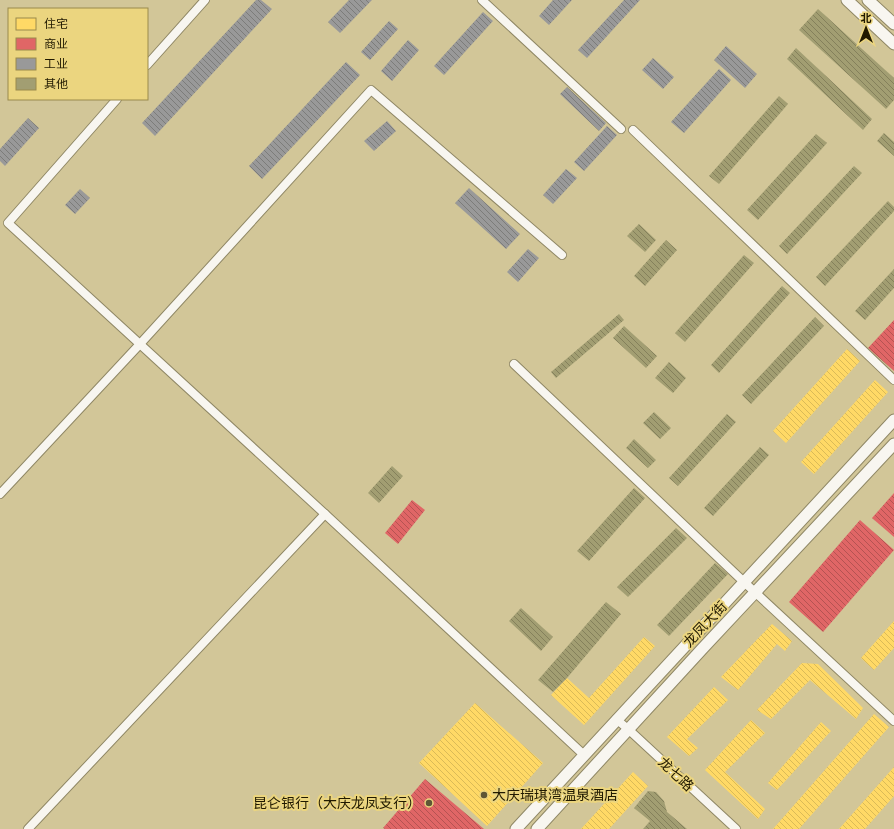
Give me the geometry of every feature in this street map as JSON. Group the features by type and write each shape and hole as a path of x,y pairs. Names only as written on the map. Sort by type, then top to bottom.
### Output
{"main road":[{"path":"847,0 894,44"},
{"path":"868,0 894,24"},
{"name":"龙凤大街","path":"516,829 894,420"},
{"name":"龙凤大街","path":"537,829 755,592 894,444"}],"street":[{"path":"148,64 205,0"},
{"path":"482,0 621,129"},
{"path":"0,494 140,344 371,90 562,255"},
{"path":"116,100 8,223 325,514 584,755"},
{"path":"633,130 894,380"},
{"path":"514,364 744,582 894,721"},
{"path":"28,829 325,514"},
{"name":"龙七路","path":"616,720 628,729 736,829"}],"building: 住宅":[{"path":"847,349 860,361 786,443 773,431"},
{"path":"875,380 888,392 814,474 801,462"},
{"path":"894,621 894,648 874,670 861,658"},
{"path":"772,624 792,641 785,651 777,644 738,690 721,677"},
{"path":"644,637 655,646 584,725 551,695 567,678 589,698"},
{"path":"802,663 818,664 863,708 856,719 810,680 771,719 757,710"},
{"path":"714,687 728,700 687,739 698,748 689,756 667,737"},
{"name":"大庆瑞琪湾温泉酒店","path":"475,703 543,763 487,826 419,763"},
{"path":"874,714 889,727 799,829 773,829"},
{"path":"751,720 765,733 725,772 765,809 758,819 705,770"},
{"path":"821,722 831,731 777,790 768,783"},
{"path":"894,767 894,796 865,829 839,829"},
{"path":"633,772 648,786 609,829 581,829"}],"building: 商业":[{"path":"894,320 894,371 868,348"},
{"path":"894,493 894,537 872,518"},
{"path":"412,500 425,510 398,544 385,533"},
{"path":"860,520 894,550 823,632 789,602"},
{"name":"昆仑银行（大庆龙凤支行）","path":"425,779 484,829 383,828"}],"building: 工业":[{"path":"256,0 261,0 272,9 155,136 142,123"},
{"path":"349,0 372,0 340,33 328,22"},
{"path":"553,0 572,0 549,25 539,16"},
{"path":"624,0 640,0 587,58 578,50"},
{"path":"483,12 493,21 444,75 434,66"},
{"path":"389,21 398,29 370,60 361,52"},
{"path":"408,40 419,50 392,81 381,71"},
{"path":"726,46 757,74 745,88 714,60"},
{"path":"653,58 674,77 663,89 642,70"},
{"path":"346,62 360,75 262,179 249,166"},
{"path":"719,69 731,80 684,133 671,122"},
{"path":"567,87 606,123 599,131 560,94"},
{"path":"28,118 39,128 5,166 0,161 0,149"},
{"path":"387,121 396,131 374,151 364,141"},
{"path":"607,126 617,135 584,171 574,162"},
{"path":"566,169 577,178 553,204 543,195"},
{"path":"469,188 520,234 506,249 455,203"},
{"path":"80,189 90,198 75,214 65,205"},
{"path":"528,249 539,258 518,282 507,272"}],"building: 其他":[{"path":"818,9 894,78 894,100 886,109 799,30"},
{"path":"796,48 872,119 863,130 787,59"},
{"path":"779,96 788,104 719,184 709,176"},
{"path":"884,133 894,142 894,156 877,141"},
{"path":"816,134 827,143 758,220 747,210"},
{"path":"854,166 862,173 787,254 779,246"},
{"path":"888,201 894,207 894,211 825,286 816,277"},
{"path":"639,224 656,240 645,252 627,236"},
{"path":"666,240 677,250 645,286 634,276"},
{"path":"744,255 754,263 685,342 675,333"},
{"path":"894,269 894,288 865,320 855,311"},
{"path":"782,286 790,293 719,373 711,365"},
{"path":"619,314 624,320 556,378 551,372"},
{"path":"815,317 824,326 751,404 742,395"},
{"path":"624,326 657,356 646,368 613,338"},
{"path":"669,362 686,378 673,393 655,378"},
{"path":"654,412 671,428 660,439 643,423"},
{"path":"727,414 736,422 678,486 669,478"},
{"path":"634,439 656,460 648,468 626,448"},
{"path":"760,447 769,455 713,516 704,508"},
{"path":"392,466 403,476 379,503 368,493"},
{"path":"634,488 645,498 589,561 577,551"},
{"path":"676,528 687,538 628,597 617,587"},
{"path":"715,563 728,574 669,636 657,625"},
{"path":"606,602 621,614 567,678 553,692 538,680"},
{"path":"521,608 553,637 541,651 509,621"},
{"path":"648,791 656,792 664,801 667,812 687,829 643,829 650,821 634,808"}],"place":[{"name":"大庆瑞琪湾温泉酒店","path":"484,795"},
{"name":"昆仑银行（大庆龙凤支行）","path":"429,803"}]}
